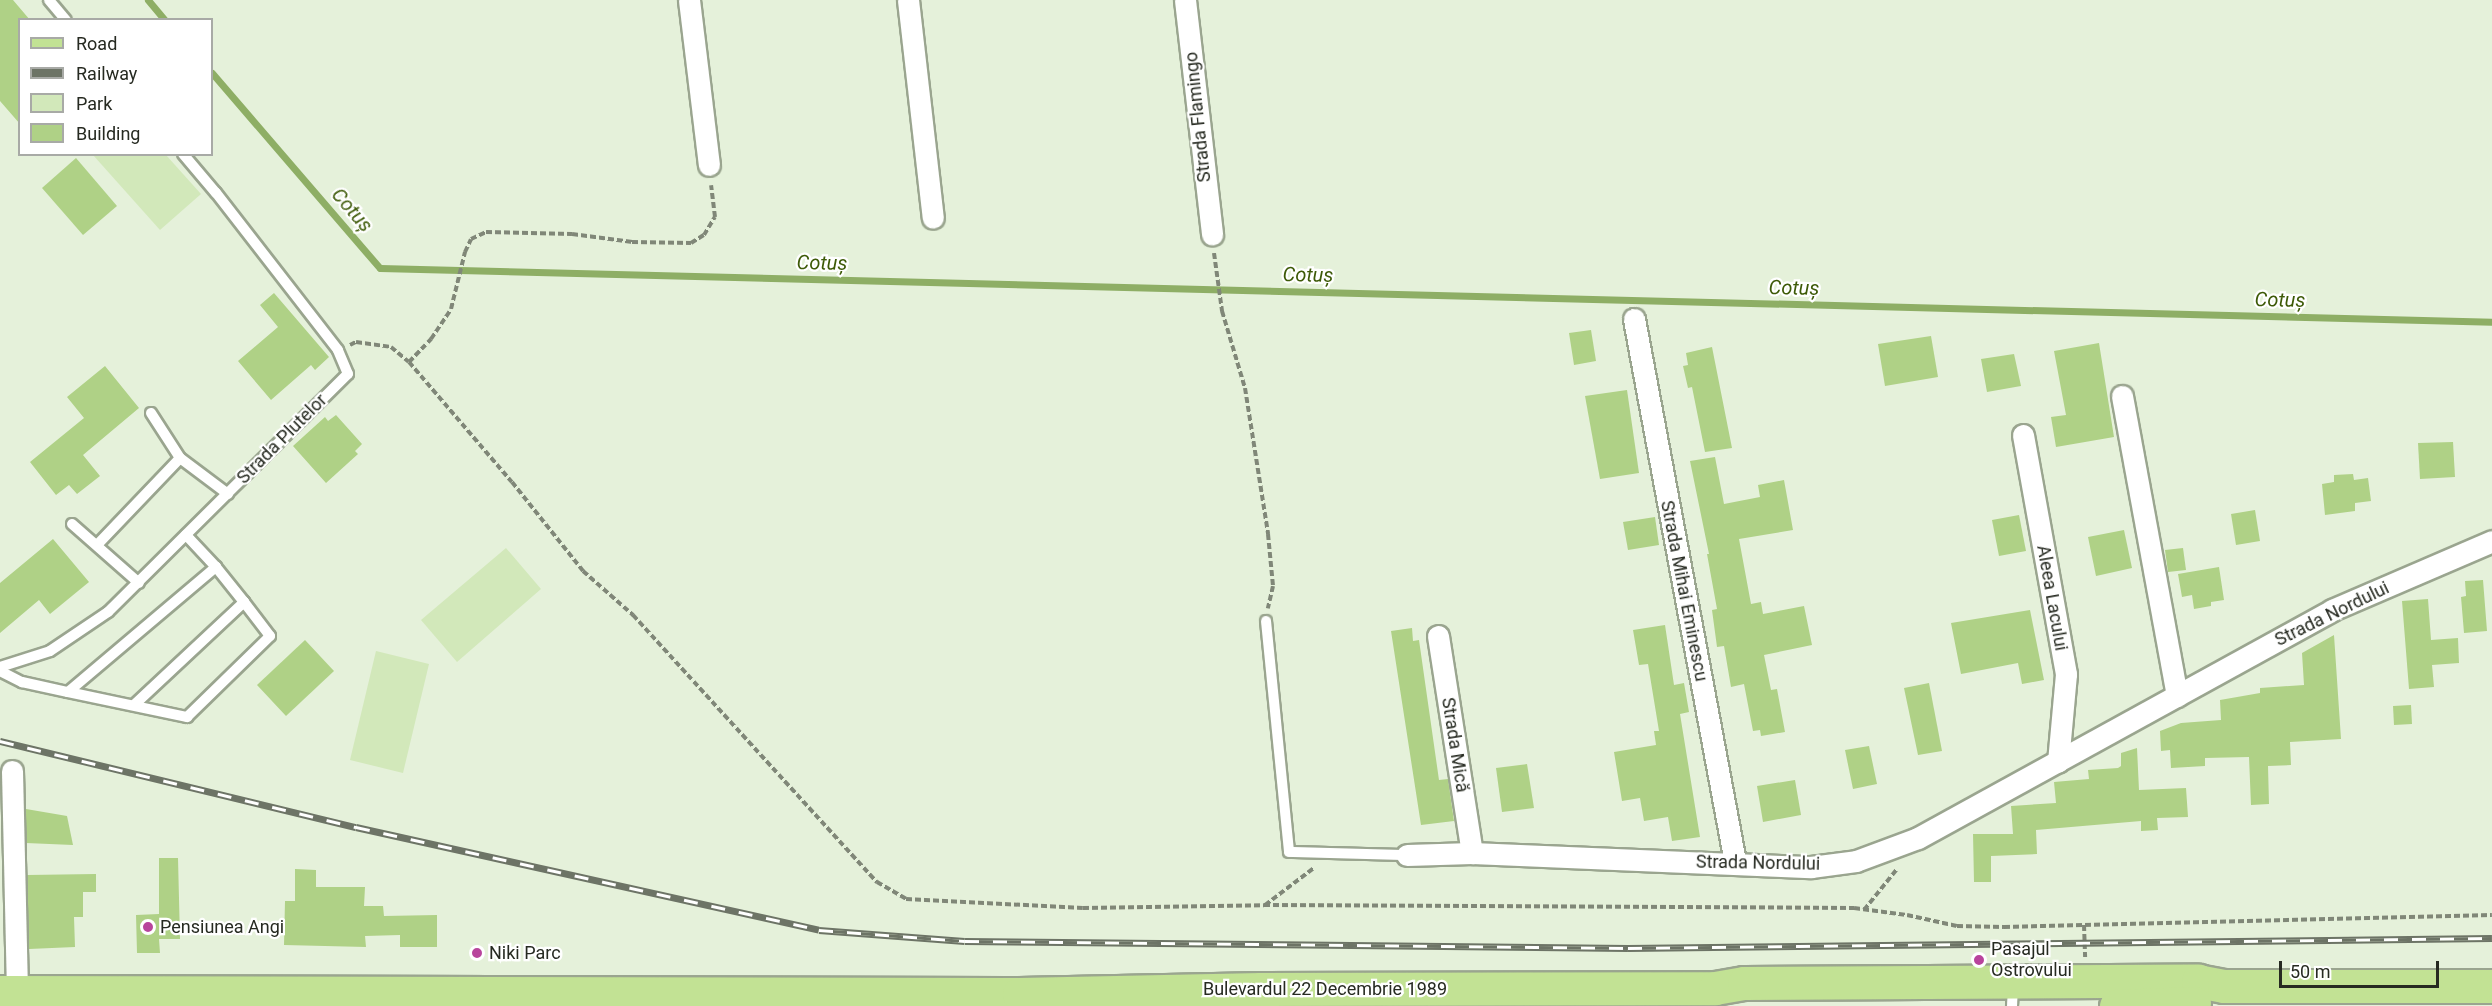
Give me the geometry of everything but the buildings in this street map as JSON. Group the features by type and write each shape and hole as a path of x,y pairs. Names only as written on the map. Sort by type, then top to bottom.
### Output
{"main road":[{"name":"Bulevardul 22 Decembrie 1989","path":"8,992 239,990 1019,994 1278,988 1715,988 1744,983 2013,994 2198,981 2224,986 2492,986"},
{"path":"2116,1006 2199,1002 2224,986"},
{"path":"1715,988 1745,1006 1755,1006"}],"street":[{"path":"689,0 709,165"},
{"path":"908,0 933,218"},
{"name":"Strada Flamingo","path":"1185,0 1212,234"},
{"name":"Strada Mihai Eminescu","path":"1634,319 1735,862"},
{"path":"2122,396 2177,696"},
{"name":"Aleea Lacului","path":"2023,435 2066,674 2058,762"},
{"name":"Strada Nordului","path":"1407,855 1472,853 1735,862 1811,867 1856,861 1890,851 1918,838 2332,610 2492,541"},
{"name":"Strada Mică","path":"1438,636 1472,853"},
{"path":"8,992 7,871 12,771"}],"lane":[{"path":"49,0 64,18"},
{"name":"Strada Plutelor","path":"0,669 50,651 108,612 348,374 338,350 185,156"},
{"path":"151,413 180,458 228,494"},
{"path":"97,545 180,458"},
{"path":"72,524 139,583"},
{"path":"0,669 22,682 188,717 270,636 216,567 186,536"},
{"path":"68,692 216,567"},
{"path":"134,705 244,602"},
{"path":"1266,621 1289,852 1407,855"}],"path":[{"path":"409,362 430,339 451,309 465,252 471,238 486,232 572,234 632,242 691,243 704,235 715,217 709,165"},
{"path":"1212,234 1222,311 1245,388 1268,534 1273,586 1266,621"},
{"path":"338,350 357,342 391,347 409,362 512,482 583,571 633,615 877,882 906,899 1083,908 1264,905 1864,910 1907,915 1957,926 2004,927 2492,915"},
{"path":"1264,905 1335,853"},
{"path":"1864,910 1902,861"}],"green space":[{"path":"94,156 167,156 201,194 160,230"},
{"path":"506,548 541,589 457,662 421,620"},
{"path":"376,651 429,664 403,773 350,760"}],"waterway":[{"name":"Cotuș","path":"148,0 163,18"},
{"name":"Cotuș","path":"213,74 380,268 2492,322"}],"railway":[{"path":"0,741 356,827 819,930 965,941 1628,948 2492,938"}],"place":[{"name":"Pensiunea Angi","path":"148,927"},
{"name":"Niki Parc","path":"477,953"},
{"name":"Pasajul Ostrovului","path":"1979,960"}]}
